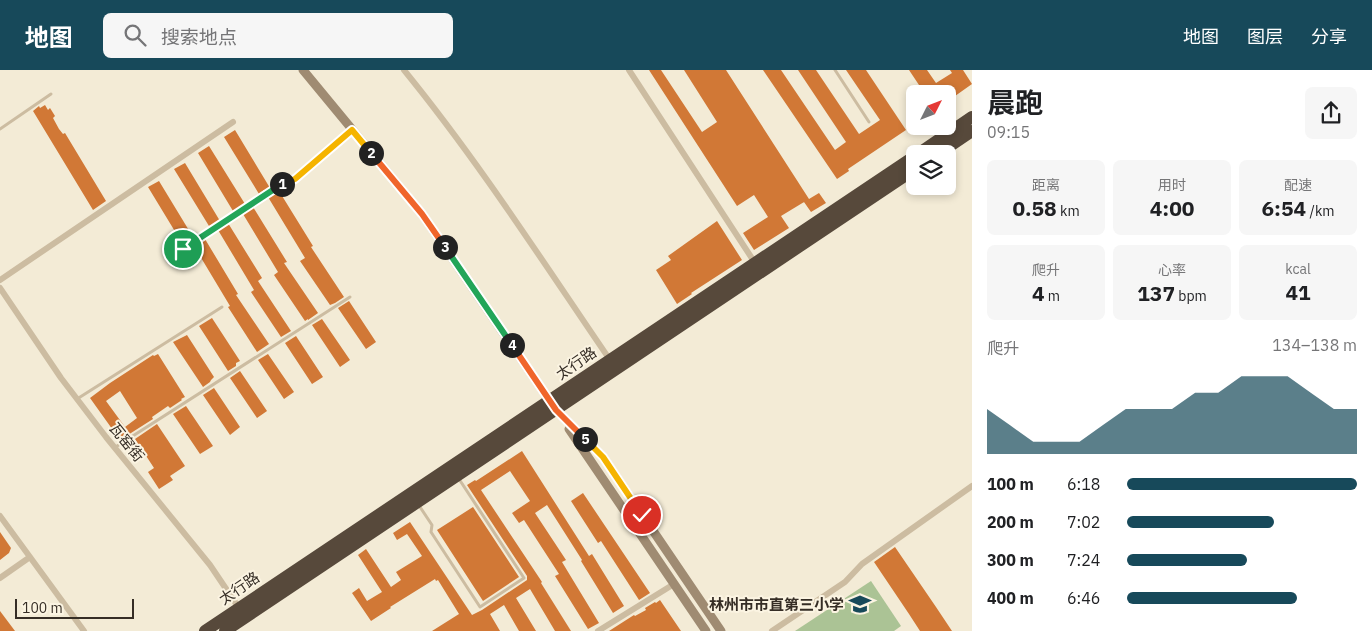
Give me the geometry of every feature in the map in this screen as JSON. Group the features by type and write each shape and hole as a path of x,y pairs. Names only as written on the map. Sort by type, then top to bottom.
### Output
{"highway":[{"name":"太行路","path":"931,145 972,117"},
{"path":"951,145 972,131"},
{"name":"太行路","path":"225,631 457,476 610,360 906,162"},
{"name":"太行路","path":"205,631 906,175"}],"main road":[{"path":"303,70 422,214 706,631"},
{"path":"553,405 603,457 721,631"}],"street":[{"path":"404,70 462,146 610,360"},
{"path":"629,70 755,263"},
{"path":"0,280 233,122"},
{"name":"瓦窑街","path":"0,288 61,378 114,448 210,565 239,608"},
{"path":"772,631 845,582 862,564 972,486"},
{"path":"0,516 84,631"},
{"path":"0,578 30,557"},
{"path":"598,631 674,584"}],"lane":[{"path":"835,70 869,122"},
{"path":"0,129 51,94"},
{"path":"183,249 282,184 295,179 352,130"},
{"path":"114,448 350,297"},
{"path":"77,399 222,307"},
{"path":"417,502 432,525 430,532 480,607 524,578 457,476"}],"green space":[{"name":"林州市市直第三小学","path":"871,581 901,626 894,631 795,631"}],"building":[{"path":"649,70 661,70 702,132 717,122 684,70 726,70 809,199 781,216 789,228 754,250 743,233 768,217 754,195 737,206"},
{"path":"763,70 781,70 835,150 846,142 798,70 816,70 859,134 880,120 846,70 866,70 906,130 848,169 849,171 837,179"},
{"path":"909,70 927,70 936,83 952,73 950,70 963,70 972,84 956,95 956,85 919,85"},
{"path":"45,105 48,110 50,108 59,129 63,134 65,133 106,201 93,210 33,111 39,106 40,108"},
{"path":"235,130 270,188 259,194 224,137"},
{"path":"209,146 245,204 233,211 198,153"},
{"path":"185,163 220,221 209,226 174,169"},
{"path":"159,181 193,237 182,243 148,187"},
{"path":"279,191 313,246 311,247 344,297 335,303 330,305 300,261 305,258 268,197"},
{"path":"819,193 826,203 811,212 804,202"},
{"path":"253,207 287,262 284,263 318,313 308,320 305,321 274,275 278,272 243,214"},
{"path":"717,221 742,260 677,304 656,270 671,260 668,256"},
{"path":"228,223 262,278 258,281 291,331 281,337 251,292 254,290 218,230"},
{"path":"205,239 238,294 236,295 269,344 257,352 228,307 230,306 194,246"},
{"path":"349,301 376,342 366,349 338,308"},
{"path":"212,318 240,361 228,371 199,326"},
{"path":"322,319 350,360 340,367 312,325"},
{"path":"187,335 214,377 203,387 173,342"},
{"path":"296,336 323,377 312,384 285,343"},
{"path":"158,354 185,397 170,408 168,406 152,417 153,419 120,440 90,398 110,383","holes":["120,391 137,418 125,427 106,401"]},
{"path":"268,354 294,392 284,399 258,360"},
{"path":"240,371 267,411 257,418 230,378"},
{"path":"214,388 240,427 230,435 203,395"},
{"path":"186,406 213,446 200,454 173,414"},
{"path":"157,424 185,466 170,476 173,480 159,489 148,472 154,468 135,439"},
{"path":"522,451 589,556 592,554 624,606 613,613 547,505 535,513 566,560 562,562 599,623 588,629 555,576 559,574 524,520 519,523 512,513 530,501 510,471 481,490 542,582 571,631 555,631 530,589 516,598 536,631 519,631 504,605 490,614 500,631 432,631 459,614 438,580 436,581 435,579 371,621 352,593 359,588 367,601 382,592 358,555 366,549 391,587 401,580 396,572 422,556 407,534 397,540 393,533 410,522 472,615 527,580 527,576 467,485"},
{"path":"583,493 650,593 639,600 601,541 598,543 571,501"},
{"path":"473,507 519,577 483,601 437,530"},
{"path":"0,532 11,548 9,553 0,560"},
{"path":"895,547 952,631 920,631 874,562"},
{"path":"660,600 681,631 609,631 634,615 646,610 645,608"},
{"path":"0,611 15,631 0,631"}],"place":[{"name":"林州市市直第三小学","path":"860,604"}],"route":[{"path":"183,249 282,184 295,179 352,130 422,214 556,410 603,457 642,515"}]}
